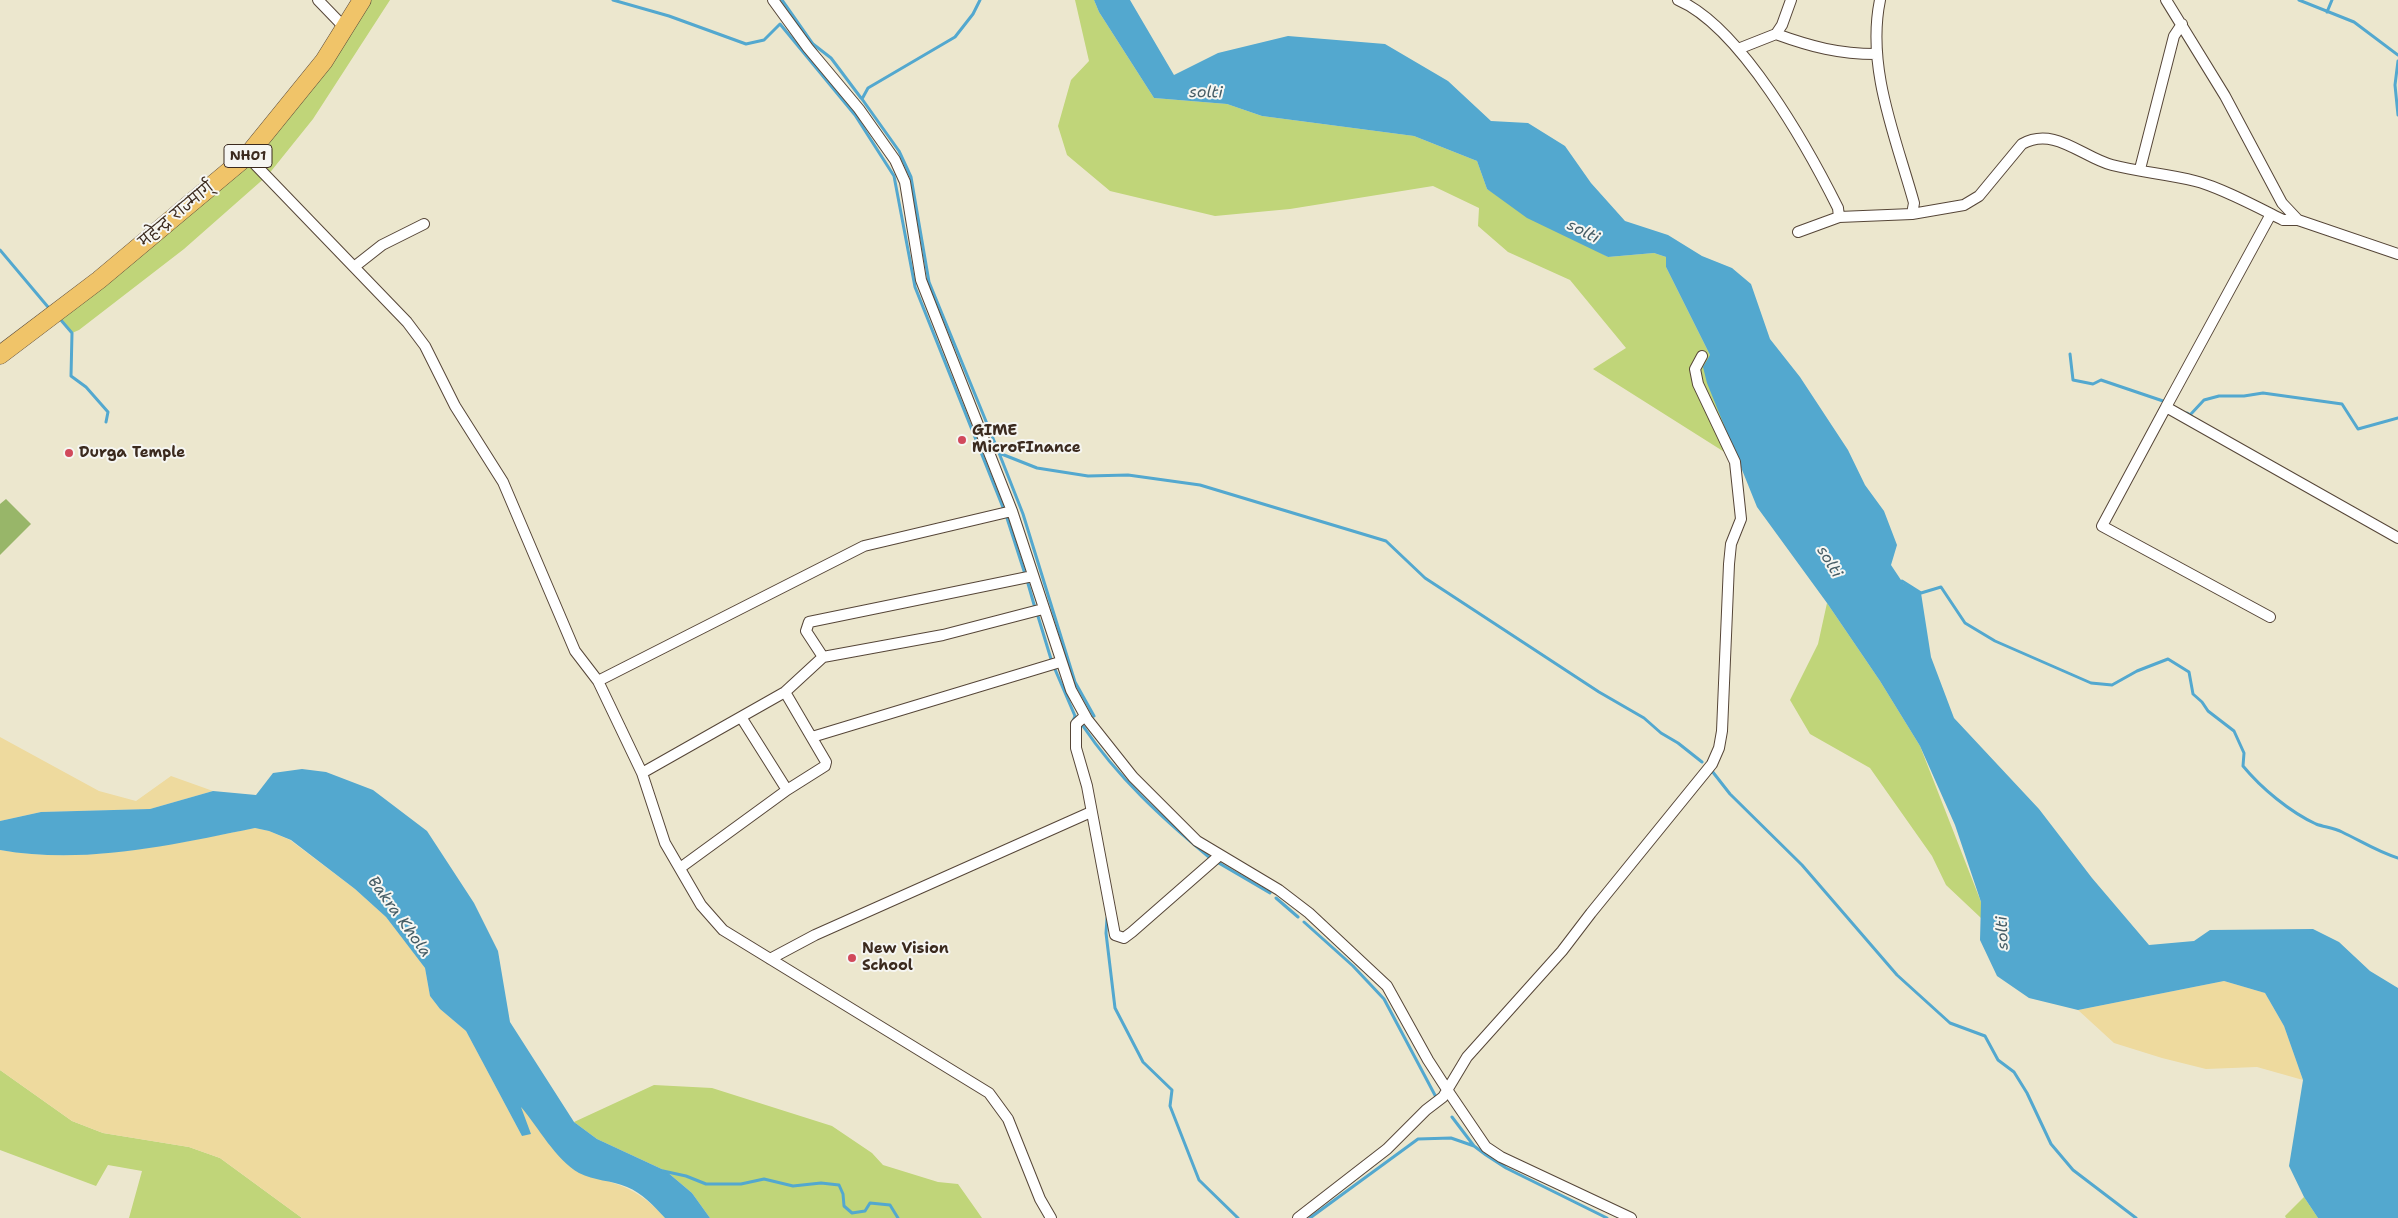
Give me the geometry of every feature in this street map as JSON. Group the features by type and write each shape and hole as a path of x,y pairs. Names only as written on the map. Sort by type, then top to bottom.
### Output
{"highway":[{"name":"महेन्द्र राज्मार्ग्","path":"0,355 99,280 247,156 324,61 362,0"}],"street":[{"path":"318,0 345,28"},
{"path":"773,0 808,48 859,109 895,160 905,182 921,280 1012,511 1060,662 1071,690 1085,716 1133,777 1197,841 1279,890 1309,913 1387,986 1428,1060 1486,1146 1500,1157 1631,1218"},
{"path":"1678,0 1717,28 1738,49 1798,132 1838,208 1839,217"},
{"path":"1738,49 1776,34 1782,25 1791,0"},
{"path":"1880,0 1877,13 1876,54 1878,72 1914,203 1912,214"},
{"path":"2166,0 2225,96 2282,203 2298,220"},
{"path":"2140,169 2174,36 2182,24"},
{"path":"1776,34 1822,50 1846,54 1876,54"},
{"path":"1798,232 1839,217 1912,214 1964,206 1972,202 1985,189 2016,150 2030,140 2056,140 2112,165 2197,181 2283,220 2298,220 2398,254"},
{"path":"247,156 407,322 425,346 455,406 503,482 575,651 598,681 642,773 665,844 710,918 723,930 989,1093 1008,1119 1040,1198 1051,1218"},
{"path":"2270,617 2102,526 2272,214"},
{"path":"354,267 382,245 424,224"},
{"path":"1298,1218 1388,1149 1448,1091 1467,1057 1562,951 1590,913 1712,764 1719,748 1722,731 1731,544 1741,519 1735,462 1698,384 1695,368 1702,356"},
{"path":"2166,407 2398,538"},
{"path":"598,681 864,546 1012,511"},
{"path":"823,657 806,631 809,622 1033,576"},
{"path":"642,773 785,692 823,657 943,635 1043,609"},
{"path":"812,737 1060,662"},
{"path":"680,868 787,790 825,766 826,762 785,692"},
{"path":"1085,716 1076,724 1076,748 1087,786 1115,935 1120,938 1140,925 1220,855"},
{"path":"741,717 787,790"},
{"path":"770,959 815,935 1091,812"}],"green space":[{"path":"362,0 390,0 313,119 268,175 184,249 79,330 72,333 60,319 218,181"},
{"path":"1075,0 1094,0 1099,12 1154,98 1227,104 1262,116 1414,136 1477,161 1487,189 1608,257 1654,253 1666,257 1666,267 1710,355 1737,460 1593,369 1626,348 1570,280 1508,252 1478,226 1479,208 1433,186 1290,209 1215,216 1110,191 1067,155 1058,126 1071,80 1089,61"},
{"path":"6,499 31,524 0,555 0,504"},
{"path":"1827,603 1880,681 1920,746 1981,902 1981,918 1946,885 1932,856 1870,768 1810,734 1790,700 1818,644"},
{"path":"0,1070 72,1121 103,1133 189,1147 220,1158 302,1218 129,1218 142,1171 108,1165 96,1186 0,1150"},
{"path":"654,1085 712,1088 832,1126 872,1153 883,1165 938,1182 958,1184 982,1218 710,1218 692,1193 666,1171 597,1139 574,1122"},
{"path":"2304,1197 2318,1218 2286,1218 2285,1216"}],"sand":[{"path":"0,737 99,791 136,801 171,776 213,791 150,809 41,812 0,821"},
{"path":"255,828 269,831 290,840 355,889 386,917 425,968 430,996 440,1009 466,1031 522,1136 520,1105 610,1182 640,1196 665,1218 302,1218 220,1158 189,1147 103,1133 72,1121 0,1070 0,850 32,854 96,854 160,846"},
{"path":"2224,981 2265,993 2284,1026 2303,1080 2257,1067 2206,1069 2162,1058 2114,1043 2078,1010"}],"water":[{"name":"solti","path":"1094,0 1130,0 1174,75 1218,53 1288,36 1385,44 1448,81 1491,121 1528,123 1565,146 1591,183 1625,221 1668,235 1702,256 1732,268 1751,284 1770,339 1800,377 1848,450 1865,485 1884,511 1897,545 1891,565 1903,583 1921,593 1931,657 1954,718 2039,809 2092,878 2149,945 2194,941 2210,930 2313,929 2339,942 2370,971 2398,988 2398,1218 2318,1218 2304,1197 2289,1166 2303,1080 2284,1026 2265,993 2224,981 2078,1010 2029,998 1997,976 1980,940 1981,902 1955,825 1920,746 1880,681 1827,603 1757,507 1707,383 1703,367 1710,355 1666,267 1666,257 1654,253 1608,257 1527,218 1487,189 1477,161 1414,136 1262,116 1227,104 1154,98 1099,12"},
{"name":"Bakra Khola","path":"302,769 326,772 373,790 427,831 474,903 498,951 510,1022 574,1122 597,1139 666,1171 692,1193 710,1218 665,1218 648,1200 638,1193 621,1185 591,1178 579,1173 562,1160 521,1107 531,1134 522,1136 466,1031 440,1009 430,996 425,968 386,917 355,889 291,840 269,831 255,828 192,841 96,854 32,854 0,850 0,821 41,812 150,809 213,791 256,795 273,773"}],"waterway":[{"path":"613,0 669,16 746,44 764,40 780,24 855,115 894,176 915,287 1004,510"},
{"path":"782,0 813,44 831,58 861,98"},
{"path":"980,0 973,14 955,37 868,88 862,99 899,151 911,177 929,282 999,453 1037,468 1088,476 1128,475 1200,485 1386,541 1425,578 1599,692 1644,718 1661,733 1678,743 1702,762"},
{"path":"2299,0 2354,22 2398,55"},
{"path":"2327,12 2332,0"},
{"path":"2398,61 2395,85 2398,115"},
{"path":"0,250 48,307"},
{"path":"60,319 72,333 71,376 86,387 108,412 106,422"},
{"path":"2070,354 2073,380 2093,384 2101,380 2166,402"},
{"path":"2187,413 2190,415 2204,400 2219,396 2244,396 2263,393 2342,404 2358,429 2398,418"},
{"path":"999,453 1023,514 1075,682 1094,716"},
{"path":"1006,515 1025,574"},
{"path":"1027,580 1035,608"},
{"path":"1902,581 1921,593 1941,587 1965,623 1995,641 2091,683 2112,685 2137,671 2168,659 2189,672 2193,694 2208,711 2234,731 2244,753 2243,766 2267,791 2306,819 2339,831 2398,858"},
{"path":"1037,613 1051,659"},
{"path":"1054,667 1075,716 1073,721"},
{"path":"1083,726 1096,745 1126,780 1175,828 1210,858"},
{"path":"1712,771 1730,794 1802,865 1897,975 1950,1023 1985,1036 1998,1060 2014,1072 2027,1093 2051,1144 2073,1170 2136,1218"},
{"path":"1217,862 1270,893"},
{"path":"1276,898 1298,917"},
{"path":"1107,918 1106,933 1115,1008 1143,1062 1172,1090 1170,1106 1199,1180 1238,1218"},
{"path":"1304,922 1353,966 1384,999 1437,1099"},
{"path":"1452,1117 1474,1146 1486,1155 1506,1168 1607,1218"},
{"path":"1310,1218 1418,1139 1451,1138 1474,1146"},
{"path":"663,1171 686,1176 706,1184 741,1184 764,1179 793,1186 821,1183 839,1185 843,1194 844,1206 852,1213 865,1211 870,1203 890,1205 898,1218"}],"place":[{"name":"GIME MicroFInance","path":"962,440"},
{"name":"Durga Temple","path":"69,453"},
{"name":"New Vision School","path":"852,958"}]}
